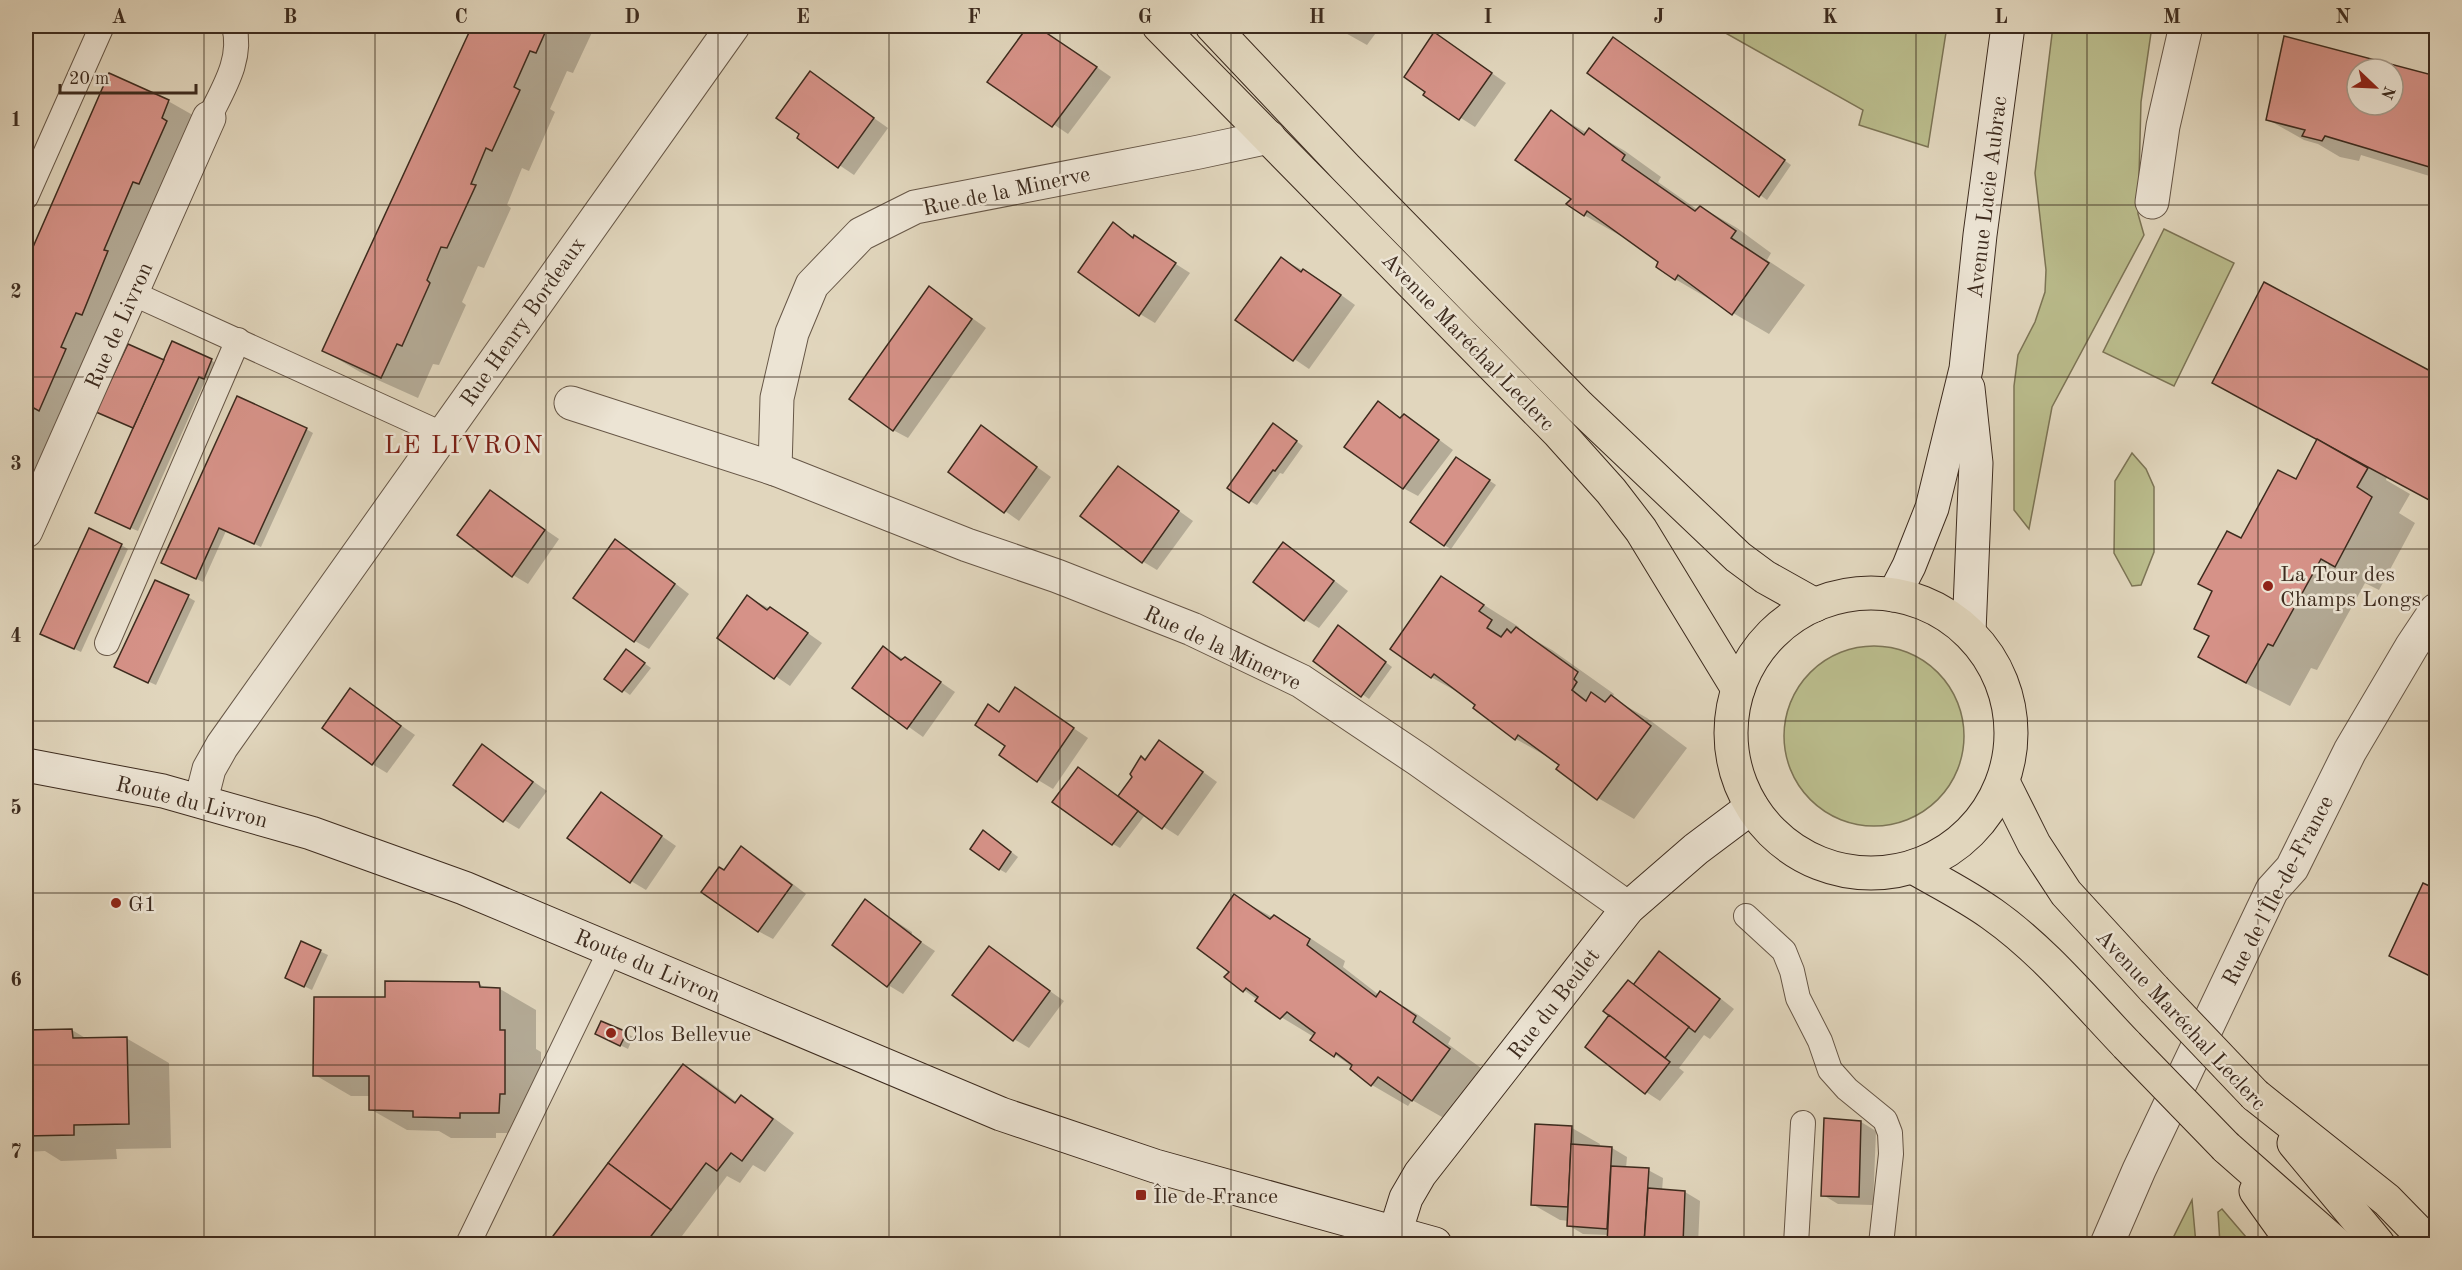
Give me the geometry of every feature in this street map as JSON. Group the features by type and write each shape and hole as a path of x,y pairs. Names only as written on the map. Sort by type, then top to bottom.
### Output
{"main road":[{"name":"Avenue Maréchal Leclerc","path":"1159,26 1558,433 1611,491 1655,550 1738,689"},
{"name":"Avenue Maréchal Leclerc","path":"1212,26 1354,176 1579,406 1738,557 1765,577 1815,605"},
{"path":"1854,594 1894,595 1932,607 1969,632 1995,667 2006,695 2011,738 2003,782 1988,811 1967,835 1942,854 1898,871 1867,873 1822,865 1782,842 1770,831 1752,807 1738,779 1732,750 1732,719 1738,689 1752,659 1773,633 1793,617 1815,605 1854,594"},
{"name":"Avenue Maréchal Leclerc","path":"2003,782 2034,844 2066,893 2255,1095 2378,1245"},
{"path":"1913,867 1991,914 2036,950 2226,1147 2337,1245"},
{"path":"2255,1095 2387,1200 2430,1245"},
{"path":"2226,1147 2294,1245"}],"street":[{"name":"Rue Henry Bordeaux","path":"201,800 215,756 733,26"},
{"name":"Avenue Lucie Aubrac","path":"1894,595 1909,566 1932,508 1966,369 2008,26"},
{"path":"2152,202 2163,126 2186,26"},
{"name":"Rue de Livron","path":"26,531 209,118"},
{"name":"Rue de la Minerve","path":"775,469 777,398 792,333 812,285 861,234 915,207 1199,152 1269,136"},
{"name":"Avenue Lucie Aubrac","path":"1966,369 1976,463 1969,632"},
{"name":"Rue de la Minerve","path":"571,403 775,469 967,545 1057,576 1192,629 1293,677 1419,760 1628,908"},
{"name":"Rue de l'Île-de-France","path":"2107,1245 2144,1159 2272,890 2292,868 2350,751 2436,610"},
{"name":"Route du Livron","path":"26,765 132,784 201,800 311,833 464,888 1001,1114 1155,1166 1435,1245"},
{"name":"Rue du Beulet","path":"1395,1233 1406,1198 1420,1174 1628,908 1696,849 1752,807"}],"lane":[{"path":"26,197 102,26"},
{"path":"209,118 235,62 237,37 234,26"},
{"path":"132,294 442,434"},
{"path":"107,643 238,340"},
{"path":"1746,916 1784,951 1798,998 1820,1041 1830,1070 1847,1089 1885,1120 1890,1133 1891,1154 1881,1245"},
{"path":"468,1245 611,950"},
{"path":"1796,1245 1803,1123"}],"green space":[{"path":"1713,26 1947,26 1928,147 1859,125 1863,110"},
{"path":"2053,26 2152,26 2141,102 2138,214 2144,235 2052,407 2029,529 2014,510 2014,386 2018,355 2035,322 2045,292 2046,270 2035,173"},
{"path":"2164,229 2234,263 2174,386 2103,352"},
{"path":"2132,453 2146,469 2154,487 2154,552 2141,585 2132,586 2114,553 2115,481"},
{"path":"1874,646 1908,653 1924,661 1938,672 1949,686 1957,702 1964,736 1957,770 1949,786 1938,800 1924,811 1908,819 1874,826 1840,819 1824,811 1810,800 1799,786 1791,770 1784,736 1791,702 1799,686 1810,672 1824,661 1840,653"},
{"path":"2192,1200 2196,1244 2170,1244"},
{"path":"2222,1209 2252,1244 2220,1244 2218,1212"}],"building":[{"path":"472,26 548,26 536,53 530,51 514,87 520,90 492,151 486,148 471,184 476,185 447,248 441,247 427,280 430,283 402,346 397,344 381,378 322,351"},
{"path":"1028,26 1036,26 1097,67 1052,127 987,82"},
{"path":"1434,32 1492,73 1459,120 1423,95 1425,92 1404,77"},
{"path":"2284,36 2364,57 2345,57 2345,117 2405,117 2405,68 2436,76 2436,169 2325,136 2322,141 2302,136 2305,130 2266,120"},
{"path":"1613,37 1785,160 1759,197 1587,73"},
{"path":"810,71 874,118 838,168 797,138 799,134 776,118"},
{"path":"109,73 169,100 162,118 167,121 139,184 133,182 104,250 108,251 82,315 76,313 61,347 66,349 39,411 34,408 26,428 26,263"},
{"path":"1551,110 1584,135 1589,128 1625,155 1622,160 1695,211 1700,206 1736,231 1731,238 1769,263 1732,315 1678,275 1675,280 1656,267 1658,262 1587,211 1584,216 1566,204 1571,199 1515,160"},
{"path":"1113,222 1133,238 1134,235 1176,263 1139,316 1078,272"},
{"path":"1281,257 1301,272 1303,269 1341,295 1293,361 1235,320"},
{"path":"2264,282 2436,374 2436,485 2429,500 2212,383"},
{"path":"929,286 972,319 893,431 849,399"},
{"path":"172,341 212,359 204,379 199,377 130,529 95,513"},
{"path":"128,344 164,360 133,428 96,412"},
{"path":"237,396 307,428 254,544 219,528 196,579 161,563"},
{"path":"1378,401 1400,418 1404,414 1439,440 1403,489 1344,447"},
{"path":"1273,423 1297,441 1249,503 1227,488"},
{"path":"981,425 1037,467 1004,513 948,472"},
{"path":"2317,439 2368,468 2357,487 2372,497 2335,567 2321,559 2273,646 2268,644 2246,683 2198,657 2209,636 2194,629 2212,591 2198,584 2227,531 2241,538 2278,470 2296,479"},
{"path":"1456,457 1490,480 1444,546 1410,522"},
{"path":"1118,466 1179,511 1142,563 1080,516"},
{"path":"490,490 545,530 512,577 457,535"},
{"path":"89,528 122,544 74,649 40,634"},
{"path":"615,539 675,584 634,642 573,598"},
{"path":"1283,542 1334,581 1304,621 1253,582"},
{"path":"1441,576 1484,605 1479,611 1492,620 1487,628 1501,637 1507,629 1511,633 1516,627 1578,672 1574,679 1577,682 1572,690 1586,701 1591,692 1605,702 1611,695 1651,726 1597,800 1556,769 1559,765 1518,735 1515,740 1473,708 1475,705 1434,674 1431,678 1390,649"},
{"path":"155,580 189,595 148,683 114,667"},
{"path":"747,595 767,610 770,607 808,633 774,679 717,638"},
{"path":"1338,625 1386,662 1361,697 1313,661"},
{"path":"883,646 901,660 905,657 941,682 907,729 852,688"},
{"path":"626,649 645,663 622,692 604,679"},
{"path":"1015,687 1074,728 1037,782 999,755 1005,746 975,725 988,704 999,712"},
{"path":"350,688 401,726 372,765 322,728"},
{"path":"1159,740 1203,772 1162,829 1118,796 1132,777 1130,774 1141,756 1145,760"},
{"path":"482,744 533,782 503,822 453,785"},
{"path":"1078,767 1138,811 1112,845 1052,802"},
{"path":"601,792 662,836 630,883 567,838"},
{"path":"983,830 1011,852 999,870 970,849"},
{"path":"741,846 792,885 758,932 701,892 719,867 724,870"},
{"path":"2423,883 2436,889 2436,979 2389,956"},
{"path":"1234,894 1270,919 1274,915 1310,939 1307,945 1376,997 1380,991 1416,1016 1413,1022 1450,1049 1412,1101 1378,1077 1371,1086 1350,1069 1352,1065 1336,1053 1334,1057 1310,1040 1315,1033 1287,1012 1280,1019 1255,1001 1258,997 1246,988 1243,992 1224,977 1229,972 1197,948"},
{"path":"865,899 921,942 887,987 832,945"},
{"path":"301,941 321,950 304,987 285,978"},
{"path":"989,946 1050,991 1013,1041 952,995"},
{"path":"1659,951 1720,999 1695,1032 1633,985"},
{"path":"1628,980 1689,1027 1665,1058 1603,1011"},
{"path":"385,981 479,982 480,987 500,988 500,1030 505,1030 505,1094 500,1094 499,1113 460,1113 460,1118 413,1117 413,1111 369,1110 369,1076 313,1076 314,997 385,997"},
{"path":"1609,1015 1670,1062 1645,1094 1585,1047"},
{"name":"Clos Bellevue","path":"601,1021 627,1032 620,1046 595,1034"},
{"path":"72,1029 73,1038 127,1037 129,1124 74,1125 74,1135 26,1136 26,1030"},
{"path":"683,1064 735,1103 741,1095 773,1119 742,1161 731,1153 717,1171 706,1163 671,1210 608,1163"},
{"path":"1824,1118 1861,1121 1859,1197 1821,1196"},
{"path":"1535,1124 1572,1126 1568,1207 1531,1205"},
{"path":"1571,1144 1612,1147 1607,1229 1567,1226"},
{"path":"608,1163 671,1210 645,1244 547,1244"},
{"path":"1611,1166 1649,1168 1644,1244 1607,1244"},
{"path":"1648,1188 1685,1191 1683,1244 1644,1244"}],"place":[{"name":"La Tour des Champs Longs","path":"2268,586"},
{"name":"G1","path":"116,903"},
{"name":"Clos Bellevue","path":"611,1033"},
{"name":"Île de France","path":"1141,1195"}],"district":[{"name":"LE LIVRON","path":"464,444"}]}
